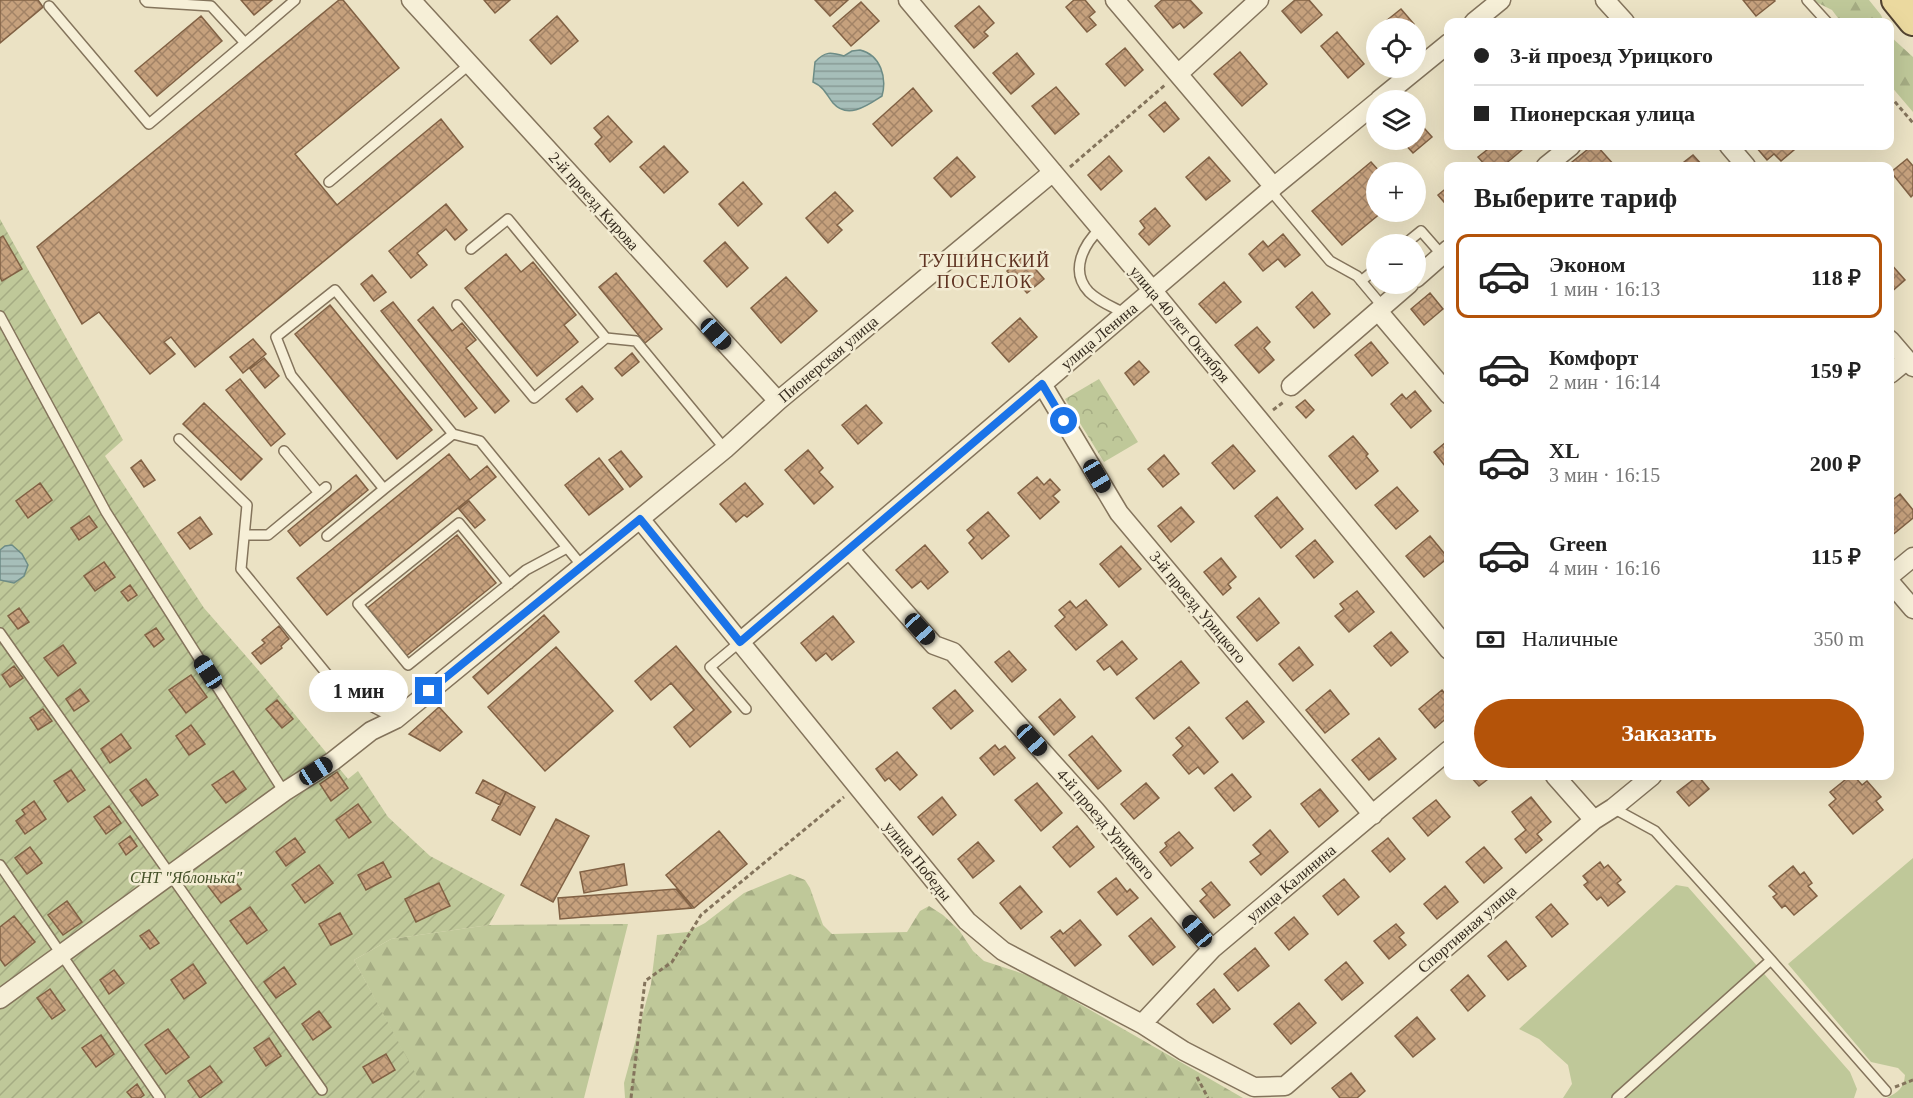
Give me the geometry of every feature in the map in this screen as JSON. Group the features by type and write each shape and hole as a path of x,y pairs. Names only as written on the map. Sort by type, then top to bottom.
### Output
{"main road":[{"path":"1896,0 1913,21"}],"street":[{"name":"2-й проезд Кирова","path":"411,0 778,401"},
{"name":"улица 40 лет Октября","path":"909,0 1444,644"},
{"path":"1115,0 1272,188"},
{"path":"1178,74 1259,0"},
{"path":"1479,18 1501,0"},
{"path":"1605,0 1621,18"},
{"name":"улица Ленина","path":"1391,90 1444,47"},
{"name":"улица Ленина","path":"740,642 1272,188 1366,111"},
{"path":"1551,162 1565,150"},
{"path":"1732,150 1743,162"},
{"name":"Пионерская улица","path":"0,999 284,792 333,761 371,731 396,719 725,449 778,401 1053,172"},
{"path":"1426,269 1444,253"},
{"path":"1291,386 1397,294"},
{"path":"1380,309 1444,389"},
{"path":"1894,345 1910,364 1894,372"},
{"name":"3-й проезд Урицкого","path":"1042,384 1119,513 1374,815"},
{"name":"улица Победы","path":"640,519 967,921 1003,951 1142,1024 1184,1051 1254,1087 1285,1086"},
{"name":"4-й проезд Урицкого","path":"849,549 934,645 953,652 961,660 1095,810 1212,949"},
{"path":"1894,573 1913,557"},
{"path":"1894,587 1913,609"},
{"name":"улица Калинина","path":"1142,1024 1212,949 1444,754"},
{"path":"1559,780 1594,820"},
{"name":"Спортивная улица","path":"1285,1086 1594,820 1613,808 1647,780"}],"lane":[{"path":"145,0 147,2 211,6 245,43"},
{"path":"50,6 149,124 295,0"},
{"path":"1807,0 1823,18"},
{"path":"329,182 470,64"},
{"path":"1272,188 1330,261 1357,276 1380,309"},
{"path":"471,249 508,219 606,338 636,341 725,449"},
{"path":"1100,229 1083,249 1080,265 1082,279 1087,290 1099,300 1126,314"},
{"path":"1426,235 1444,251"},
{"path":"1361,281 1366,277"},
{"path":"384,489 291,375 276,337 335,290 453,434 480,441 582,566"},
{"path":"457,305 534,398 606,338"},
{"path":"0,316 106,512 284,792"},
{"path":"327,536 453,434"},
{"path":"179,439 248,505 241,568 340,690 396,719"},
{"path":"244,535 268,535 322,490 284,451"},
{"path":"508,584 459,523 358,604 408,665 526,570 567,548"},
{"path":"0,633 322,1090"},
{"path":"740,642 710,667 746,709"},
{"path":"1613,808 1655,831 1886,1091"},
{"path":"0,865 160,1098"},
{"path":"1617,1098 1771,960"}],"path":[{"path":"1053,172 1068,169 1178,74"},
{"path":"1894,101 1913,123"},
{"path":"1260,420 1285,401 1291,386"},
{"path":"631,1098 645,981 672,962 701,915 857,786"},
{"path":"1886,1091 1913,1080"}],"green space":[{"path":"1812,0 1869,0 1882,18 1838,18 1832,10"},
{"path":"1894,40 1913,57 1913,112 1894,90"},
{"name":"СНТ \"Яблонька\"","path":"0,219 123,440 105,456 204,608 348,779 358,771 388,817 430,856 505,895 489,925 391,939 354,960 425,1091 422,1098 0,1098"},
{"path":"1099,379 1138,442 1104,462 1065,399"},
{"path":"1913,858 1913,1098 1887,1098 1900,1089 1905,1075 1898,1068 1871,1062 1788,964"},
{"path":"790,874 805,880 823,925 832,934 907,932 920,911 929,906 959,930 973,951 984,961 1033,977 1243,1098 625,1098 624,1083 651,984 657,935 688,932 705,923 744,893"},
{"path":"1676,885 1688,887 1850,1072 1857,1089 1854,1098 1563,1098 1572,1084 1568,1065 1539,1039 1519,1029"},
{"path":"628,924 584,1098 422,1098 424,1091 354,960 391,939 489,925"}],"water":[{"path":"860,50 873,57 881,68 884,82 882,96 858,109 845,110 833,103 822,88 813,82 815,62 825,54 844,56 852,51"},
{"path":"12,545 22,554 28,565 24,576 14,583 0,580 0,550"}],"building":[{"path":"0,0 38,0 43,7 0,43"},
{"path":"241,0 272,0 254,15"},
{"path":"339,0 343,0 399,68 295,154 337,205 441,119 463,147 195,367 171,337 164,342 175,354 150,374 99,312 82,324 37,247"},
{"path":"484,0 510,0 495,13"},
{"path":"815,0 848,0 830,16"},
{"path":"1074,0 1085,0 1095,12 1089,17 1096,25 1087,32 1066,7"},
{"path":"1162,0 1190,0 1202,13 1184,28 1180,23 1173,28 1155,6"},
{"path":"1295,0 1309,0 1322,15 1301,33 1282,11"},
{"path":"1743,0 1774,0 1775,1 1756,16"},
{"path":"861,2 879,21 851,46 833,26"},
{"path":"979,6 994,23 984,32 988,36 974,48 955,26"},
{"path":"1401,9 1409,18 1390,18"},
{"path":"201,16 222,41 157,96 135,71"},
{"path":"557,16 578,41 551,64 530,40"},
{"path":"1337,32 1364,64 1348,78 1321,46"},
{"path":"1125,48 1143,70 1125,86 1106,64"},
{"path":"1240,52 1267,84 1242,106 1214,74"},
{"path":"1017,53 1034,74 1011,94 993,73"},
{"path":"1056,87 1079,114 1055,134 1032,106"},
{"path":"913,88 932,111 892,146 873,124"},
{"path":"1165,102 1179,119 1164,132 1149,115"},
{"path":"608,116 632,142 610,162 595,144 602,137 594,128"},
{"path":"1426,130 1432,137 1426,142"},
{"path":"664,146 688,172 664,193 640,167"},
{"path":"1487,150 1522,150 1508,162 1482,162 1478,157"},
{"path":"1587,150 1601,150 1611,162 1572,162"},
{"path":"1759,150 1794,150 1781,161 1774,154 1767,160"},
{"path":"1693,155 1699,162 1684,162"},
{"path":"1109,156 1122,171 1101,190 1088,175"},
{"path":"957,157 975,177 951,197 934,178"},
{"path":"1209,157 1230,181 1206,200 1186,177"},
{"path":"1907,159 1913,166 1913,195 1911,197 1894,176 1894,170"},
{"path":"1366,166 1366,222 1370,222 1342,245 1312,211"},
{"path":"743,182 762,204 738,226 719,204"},
{"path":"1444,190 1444,202 1438,195"},
{"path":"835,192 853,211 837,225 842,230 828,243 806,218"},
{"path":"446,204 467,230 455,240 446,229 417,253 427,265 411,278 389,251"},
{"path":"1155,208 1170,226 1149,245 1139,234 1145,228 1140,221"},
{"path":"1283,234 1300,255 1285,267 1278,259 1263,271 1249,254 1263,241 1268,247"},
{"path":"3,236 22,269 2,281 0,277 0,238"},
{"path":"725,242 748,268 727,287 704,261"},
{"path":"506,254 521,272 533,262 576,315 564,325 578,342 537,376 465,288"},
{"path":"1024,256 1044,279 1027,293 1007,271"},
{"path":"1894,268 1905,280 1894,290"},
{"path":"616,273 662,329 645,343 599,287"},
{"path":"372,275 386,292 374,301 361,284"},
{"path":"786,277 817,311 781,343 751,308"},
{"path":"1224,282 1241,302 1216,323 1199,304"},
{"path":"1312,292 1330,314 1314,328 1296,307"},
{"path":"1430,293 1443,309 1424,325 1411,309"},
{"path":"393,302 477,408 465,417 381,311"},
{"path":"330,305 432,430 397,459 295,334"},
{"path":"433,307 452,331 462,323 476,340 466,348 509,401 495,413 418,320"},
{"path":"1020,318 1037,337 1009,362 992,343"},
{"path":"1257,327 1270,342 1264,348 1274,360 1259,373 1235,345"},
{"path":"253,339 266,354 243,373 230,357"},
{"path":"1371,342 1388,363 1372,376 1355,355"},
{"path":"632,353 639,362 622,376 615,368"},
{"path":"264,358 279,376 265,388 250,369"},
{"path":"1139,361 1149,372 1134,385 1125,373"},
{"path":"240,379 285,434 271,446 226,390"},
{"path":"582,386 593,399 577,412 566,399"},
{"path":"1415,391 1431,411 1411,428 1391,404 1402,394 1406,399"},
{"path":"1305,400 1314,410 1306,418 1296,407"},
{"path":"204,403 262,459 241,480 183,424"},
{"path":"866,405 882,423 858,444 842,425"},
{"path":"1353,436 1378,471 1356,489 1329,456"},
{"path":"1444,444 1444,465 1434,452"},
{"path":"1233,445 1255,471 1234,489 1212,463"},
{"path":"808,450 823,468 819,472 833,487 814,504 785,470"},
{"path":"621,451 642,477 630,487 609,460"},
{"path":"449,454 470,480 487,466 496,477 327,615 297,578"},
{"path":"1164,455 1179,474 1163,487 1148,469"},
{"path":"599,458 623,489 589,515 565,485"},
{"path":"141,460 155,480 144,487 131,468"},
{"path":"356,475 368,490 300,546 288,531"},
{"path":"1037,477 1044,485 1050,479 1060,490 1053,496 1059,502 1040,519 1018,493"},
{"path":"40,483 52,500 28,518 16,501"},
{"path":"745,483 763,504 747,517 744,515 736,522 720,504"},
{"path":"1397,487 1418,511 1396,529 1375,505"},
{"path":"1900,494 1913,510 1913,518 1894,534 1894,499"},
{"path":"1277,497 1303,529 1281,548 1255,516"},
{"path":"469,501 485,520 475,528 459,509"},
{"path":"1181,507 1194,522 1171,542 1158,526"},
{"path":"988,512 1009,536 982,559 969,543 974,538 967,530"},
{"path":"89,516 97,527 79,540 71,528"},
{"path":"200,517 212,534 190,549 178,533"},
{"path":"457,535 496,583 405,657 366,609"},
{"path":"1430,536 1444,553 1444,561 1424,577 1406,556"},
{"path":"1315,540 1333,562 1314,578 1296,556"},
{"path":"925,545 948,572 928,589 921,581 912,588 896,570"},
{"path":"1121,546 1141,569 1119,587 1100,564"},
{"path":"1221,558 1236,577 1228,584 1231,588 1223,595 1204,572"},
{"path":"104,562 115,577 95,591 84,576"},
{"path":"130,585 137,595 128,601 121,592"},
{"path":"1357,591 1374,612 1349,632 1335,616 1344,609 1340,604"},
{"path":"1259,598 1279,623 1257,641 1237,617"},
{"path":"1086,600 1107,625 1076,650 1055,626 1065,617 1059,610 1070,601 1076,608"},
{"path":"19,608 29,622 18,629 8,616"},
{"path":"544,615 559,632 488,694 473,677"},
{"path":"833,616 854,642 832,660 826,653 816,661 801,643"},
{"path":"279,626 289,639 281,646 282,648 261,664 252,653 265,643 262,640"},
{"path":"156,628 164,639 154,647 145,635"},
{"path":"1391,632 1408,652 1391,666 1374,646"},
{"path":"1122,641 1137,659 1117,675 1110,666 1104,670 1097,661"},
{"path":"63,645 76,663 58,676 44,658"},
{"path":"676,646 731,712 690,747 674,727 694,710 671,683 651,700 635,681"},
{"path":"556,647 613,711 545,771 488,707"},
{"path":"1299,647 1313,665 1293,681 1279,664"},
{"path":"1009,651 1026,670 1012,682 995,662"},
{"path":"1181,661 1199,683 1154,719 1136,698"},
{"path":"14,666 23,678 10,687 2,675"},
{"path":"191,675 207,697 186,713 169,690"},
{"path":"80,689 89,701 74,711 66,699"},
{"path":"955,690 973,711 951,729 933,708"},
{"path":"1330,690 1349,714 1325,733 1306,710"},
{"path":"1442,690 1444,693 1444,720 1435,728 1419,709"},
{"path":"1060,699 1075,717 1054,735 1039,717"},
{"path":"277,700 293,719 282,728 266,709"},
{"path":"1247,701 1264,722 1243,739 1226,718"},
{"path":"439,707 462,732 440,751 409,734"},
{"path":"43,709 52,721 38,730 30,718"},
{"path":"191,725 205,744 189,755 176,736"},
{"path":"1189,727 1218,762 1204,774 1198,767 1189,774 1173,755 1183,746 1176,738"},
{"path":"121,734 131,748 110,763 101,749"},
{"path":"1092,736 1121,771 1098,789 1069,755"},
{"path":"1379,738 1396,759 1369,780 1352,760"},
{"path":"995,745 999,750 1005,746 1015,758 994,775 980,758"},
{"path":"897,752 917,775 900,790 889,778 885,781 876,769"},
{"path":"71,770 85,790 68,802 54,781"},
{"path":"233,771 246,789 226,803 212,785"},
{"path":"337,772 348,788 331,801 320,784"},
{"path":"1232,774 1251,797 1234,811 1215,788"},
{"path":"146,779 158,795 142,806 130,790"},
{"path":"483,780 506,792 500,805 476,793"},
{"path":"1474,780 1487,780 1479,786"},
{"path":"1693,780 1701,780 1709,789 1689,806 1677,792"},
{"path":"1845,780 1858,780 1862,785 1867,781 1881,797 1876,801 1883,810 1853,834 1829,805 1836,799 1830,792"},
{"path":"1037,783 1062,813 1041,831 1015,800"},
{"path":"1146,783 1159,798 1134,819 1121,804"},
{"path":"1320,789 1338,811 1319,827 1301,804"},
{"path":"506,792 535,807 520,835 492,820"},
{"path":"942,797 956,815 933,835 918,817"},
{"path":"1531,797 1551,822 1537,834 1542,840 1526,853 1515,839 1526,830 1512,812"},
{"path":"1436,800 1450,817 1428,836 1413,818"},
{"path":"34,801 46,819 25,834 16,821 25,814 22,810"},
{"path":"358,804 371,822 349,838 336,820"},
{"path":"109,806 121,823 106,834 94,817"},
{"path":"556,819 589,836 553,902 521,885"},
{"path":"1077,826 1094,847 1070,867 1053,847"},
{"path":"1270,830 1288,852 1261,875 1250,862 1261,854 1253,845"},
{"path":"719,831 747,864 694,908 666,875"},
{"path":"1179,832 1193,848 1171,866 1160,852 1167,846 1165,843"},
{"path":"130,836 137,846 126,855 119,844"},
{"path":"295,838 305,852 286,866 276,852"},
{"path":"1388,838 1405,859 1390,872 1372,851"},
{"path":"978,842 994,861 973,878 958,859"},
{"path":"30,847 42,863 27,874 15,858"},
{"path":"1484,847 1502,868 1484,883 1466,862"},
{"path":"383,862 391,877 366,890 358,875"},
{"path":"1600,862 1604,868 1608,865 1621,880 1617,883 1625,892 1608,906 1601,897 1597,900 1584,885 1588,882 1583,876"},
{"path":"624,864 627,885 584,893 580,872"},
{"path":"319,865 333,883 305,903 292,885"},
{"path":"1793,866 1800,875 1804,872 1812,883 1808,886 1817,896 1794,915 1785,905 1782,908 1773,897 1777,894 1769,886"},
{"path":"228,872 241,889 221,903 208,886"},
{"path":"1116,878 1127,892 1130,889 1138,898 1117,915 1098,892"},
{"path":"1344,879 1359,897 1338,915 1323,896"},
{"path":"1211,882 1230,905 1214,918 1200,901 1207,895 1202,889"},
{"path":"439,883 450,906 416,922 405,899"},
{"path":"1020,886 1042,912 1021,929 1000,903"},
{"path":"1445,886 1458,902 1437,919 1424,904"},
{"path":"676,889 692,908 560,919 558,898"},
{"path":"67,901 82,922 63,935 48,915"},
{"path":"1551,904 1568,924 1552,937 1536,917"},
{"path":"250,907 267,930 247,944 230,921"},
{"path":"340,913 352,934 331,945 319,924"},
{"path":"14,916 35,942 5,966 0,959 0,927"},
{"path":"1294,917 1308,934 1289,950 1275,933"},
{"path":"1151,918 1175,947 1153,965 1129,936"},
{"path":"1080,920 1101,945 1075,966 1051,937 1060,930 1063,934"},
{"path":"1396,924 1404,933 1399,937 1406,945 1389,959 1374,941"},
{"path":"149,930 159,943 150,949 140,936"},
{"path":"1506,941 1526,966 1508,980 1488,956"},
{"path":"1255,948 1269,966 1238,991 1224,974"},
{"path":"1346,962 1363,983 1342,1000 1325,980"},
{"path":"193,964 206,983 184,999 171,980"},
{"path":"284,967 296,984 276,998 264,982"},
{"path":"114,970 124,983 109,994 100,980"},
{"path":"1468,975 1485,996 1468,1011 1451,990"},
{"path":"50,989 65,1010 52,1019 37,998"},
{"path":"1214,989 1230,1009 1213,1023 1197,1004"},
{"path":"1299,1003 1316,1023 1291,1044 1274,1024"},
{"path":"319,1011 331,1027 313,1040 302,1024"},
{"path":"1417,1017 1435,1039 1413,1057 1395,1036"},
{"path":"168,1029 189,1057 166,1074 145,1045"},
{"path":"101,1035 114,1054 96,1067 82,1048"},
{"path":"269,1038 281,1056 266,1066 254,1048"},
{"path":"386,1054 395,1070 373,1083 363,1067"},
{"path":"210,1066 222,1082 200,1098 188,1081"},
{"path":"1351,1073 1365,1091 1357,1098 1340,1098 1332,1088"},
{"path":"137,1084 144,1095 140,1098 132,1098 127,1092"}],"district":[{"name":"ТУШИНСКИЙ ПОСЕЛОК","path":"985,271"}],"route":[{"path":"429,691 640,519 740,642 1042,384 1064,421"}]}
